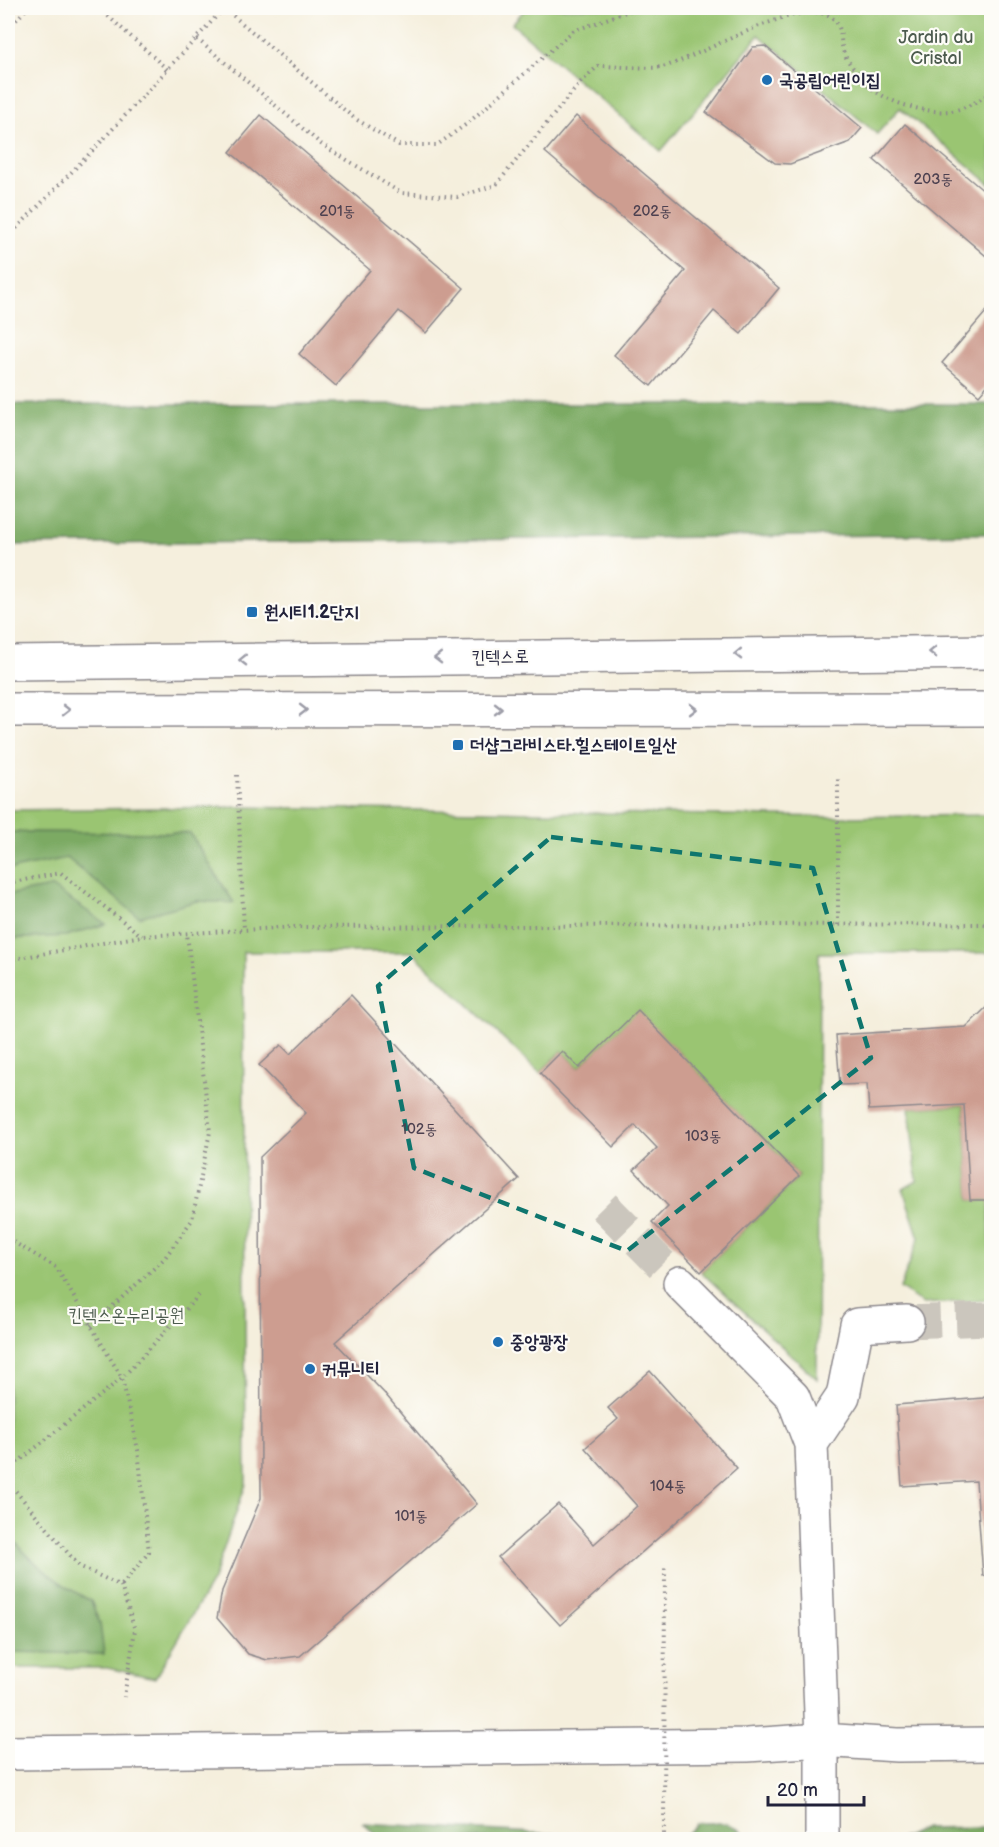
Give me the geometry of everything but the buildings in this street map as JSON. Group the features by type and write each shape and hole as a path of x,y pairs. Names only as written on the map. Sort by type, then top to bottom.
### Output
{"main road":[{"name":"킨텍스로","path":"8,663 992,651"},
{"path":"8,710 992,709"},
{"path":"680,1283 793,1397 811,1444 822,1740 822,1839"},
{"path":"811,1444 843,1396 857,1325 907,1322"},
{"path":"8,1754 747,1745 822,1740 897,1745 992,1744"}],"path":[{"path":"8,29 27,8"},
{"path":"99,8 168,70"},
{"path":"8,237 168,70 224,8 251,28 354,118 399,145 437,145 468,123 573,31 637,8"},
{"path":"197,39 321,144 401,193 457,197 496,185 580,83 598,66 661,67 774,16 813,11 828,15 842,31 843,51 861,80 888,99 933,112 953,111 982,100 992,91"},
{"path":"237,775 244,930"},
{"path":"838,776 838,925"},
{"path":"8,883 61,873 142,936"},
{"path":"8,960 142,936 294,927 992,924"},
{"path":"92,1326 164,1259 192,1220 210,1132 187,934"},
{"path":"8,1239 56,1267 122,1377 138,1450 148,1552 121,1586"},
{"path":"8,1470 122,1377 199,1295"},
{"path":"8,1482 79,1566 121,1586 135,1630 124,1697"},
{"path":"664,1839 665,1565"}],"highlighted area":[{"path":"551,837 813,868 871,1058 627,1251 414,1168 378,986"}],"green space":[{"name":"Jardin du Cristal","path":"526,8 991,8 991,185 900,108 877,134 759,35 661,151 512,24"},
{"path":"8,404 991,404 991,534 8,545"},
{"name":"킨텍스온누리공원","path":"238,807 838,817 991,815 991,953 819,953 817,1379 701,1272 799,1176 638,1011 579,1068 562,1051 540,1073 412,952 243,952 246,1484 213,1580 155,1678 107,1668 8,1668 8,810"},
{"path":"8,832 190,833 234,903 197,901 139,917 67,858 8,870"},
{"path":"52,887 106,924 66,936 8,939 8,895"},
{"path":"964,1105 970,1200 989,1200 991,1300 923,1304 900,1288 919,1238 903,1189 917,1181 909,1108"},
{"path":"8,1533 46,1572 91,1601 100,1624 104,1654 8,1652"},
{"path":"363,1823 638,1839 380,1839"},
{"path":"698,1823 726,1824 737,1828 749,1839 682,1839"},
{"path":"991,1827 991,1839 901,1839 925,1828"}],"tunnel":[{"path":"604,1206 680,1283"},
{"path":"907,1322 992,1319"}],"place":[{"name":"국공립어린이집","path":"767,80"},
{"name":"원시티1.2단지","path":"252,612"},
{"name":"더샵그라비스타.힐스테이트일산","path":"458,745"},
{"name":"중앙광장","path":"498,1342"},
{"name":"커뮤니티","path":"310,1369"}]}
